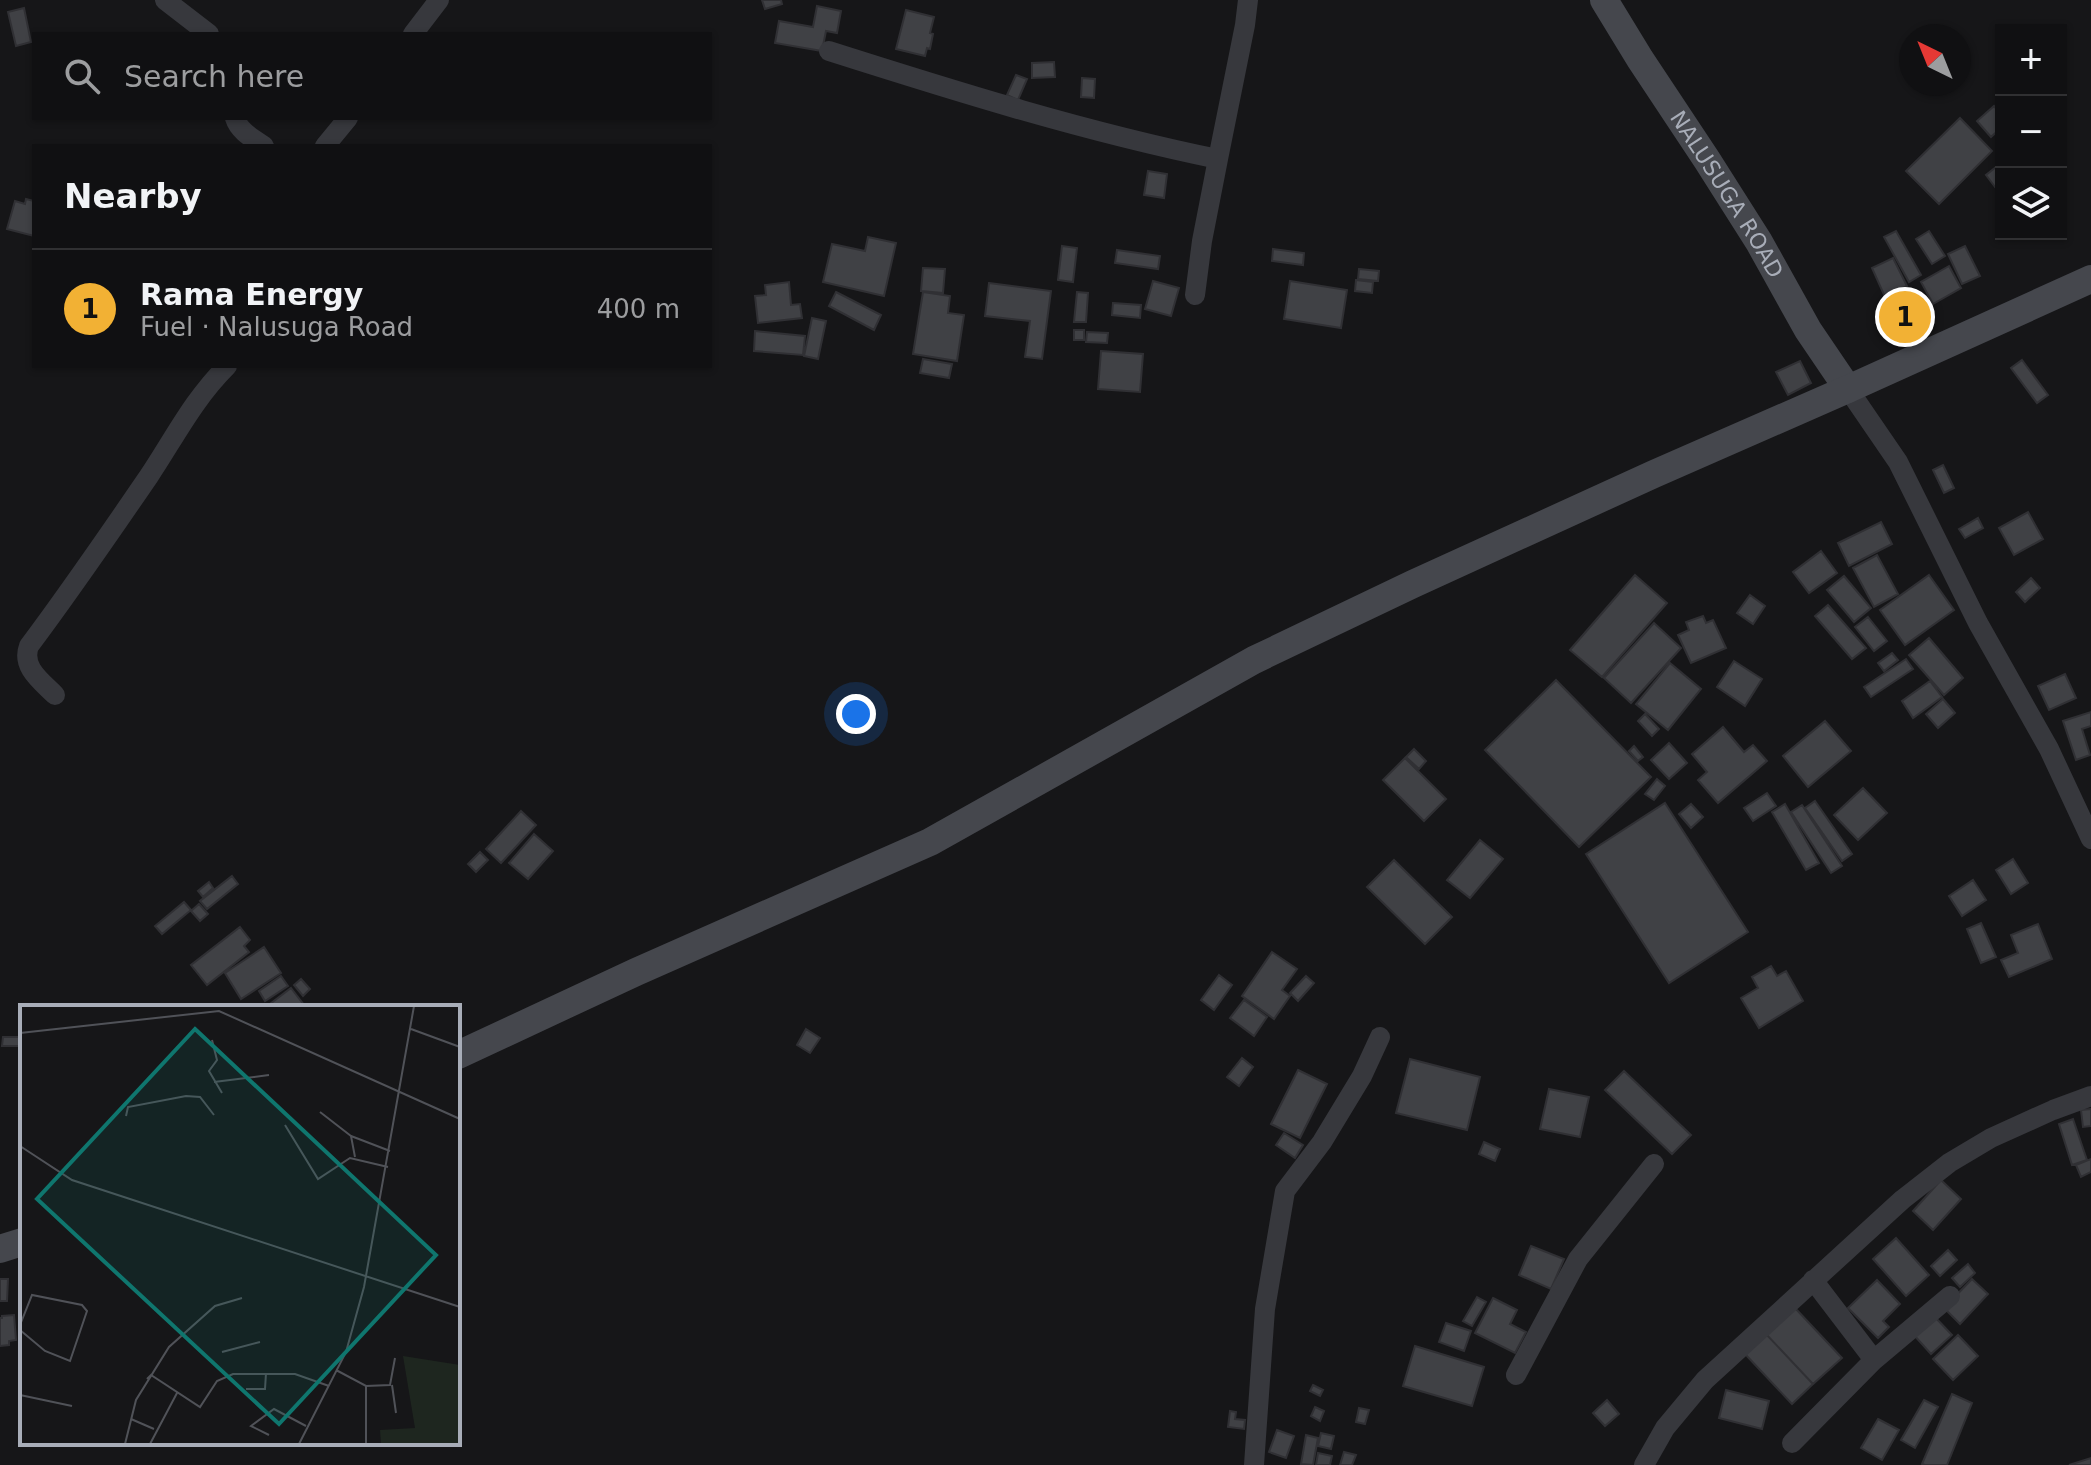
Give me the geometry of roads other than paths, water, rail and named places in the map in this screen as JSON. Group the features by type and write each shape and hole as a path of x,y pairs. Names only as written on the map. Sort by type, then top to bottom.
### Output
{"street":[{"path":"165,0 206,32"},
{"path":"415,32 439,0"},
{"path":"1195,295 1202,241 1248,0"},
{"name":"NALUSUGA ROAD","path":"1604,0 1744,218 1808,330 1848,389"},
{"path":"829,51 991,101 1218,159"},
{"path":"235,120 246,134 261,144"},
{"path":"327,144 346,120"},
{"path":"460,1054 636,972 930,842 1254,660 1533,529 2091,279"},
{"path":"55,695 27,663 25,655 29,646 77,582 186,415 225,368"},
{"path":"1848,389 1898,462 1978,623 2049,749 2091,839"},
{"path":"1254,1465 1265,1309 1285,1191 1322,1142 1362,1076 1380,1037"},
{"path":"1644,1465 1665,1428 1705,1380 1903,1199 1949,1163 1991,1138 2091,1096"},
{"path":"1516,1375 1578,1259 1654,1164"},
{"path":"0,1249 20,1243"},
{"path":"1813,1280 1874,1360"},
{"path":"1792,1443 1874,1360 1950,1296"}],"place":[{"name":"Rama Energy","path":"1905,317"}]}
